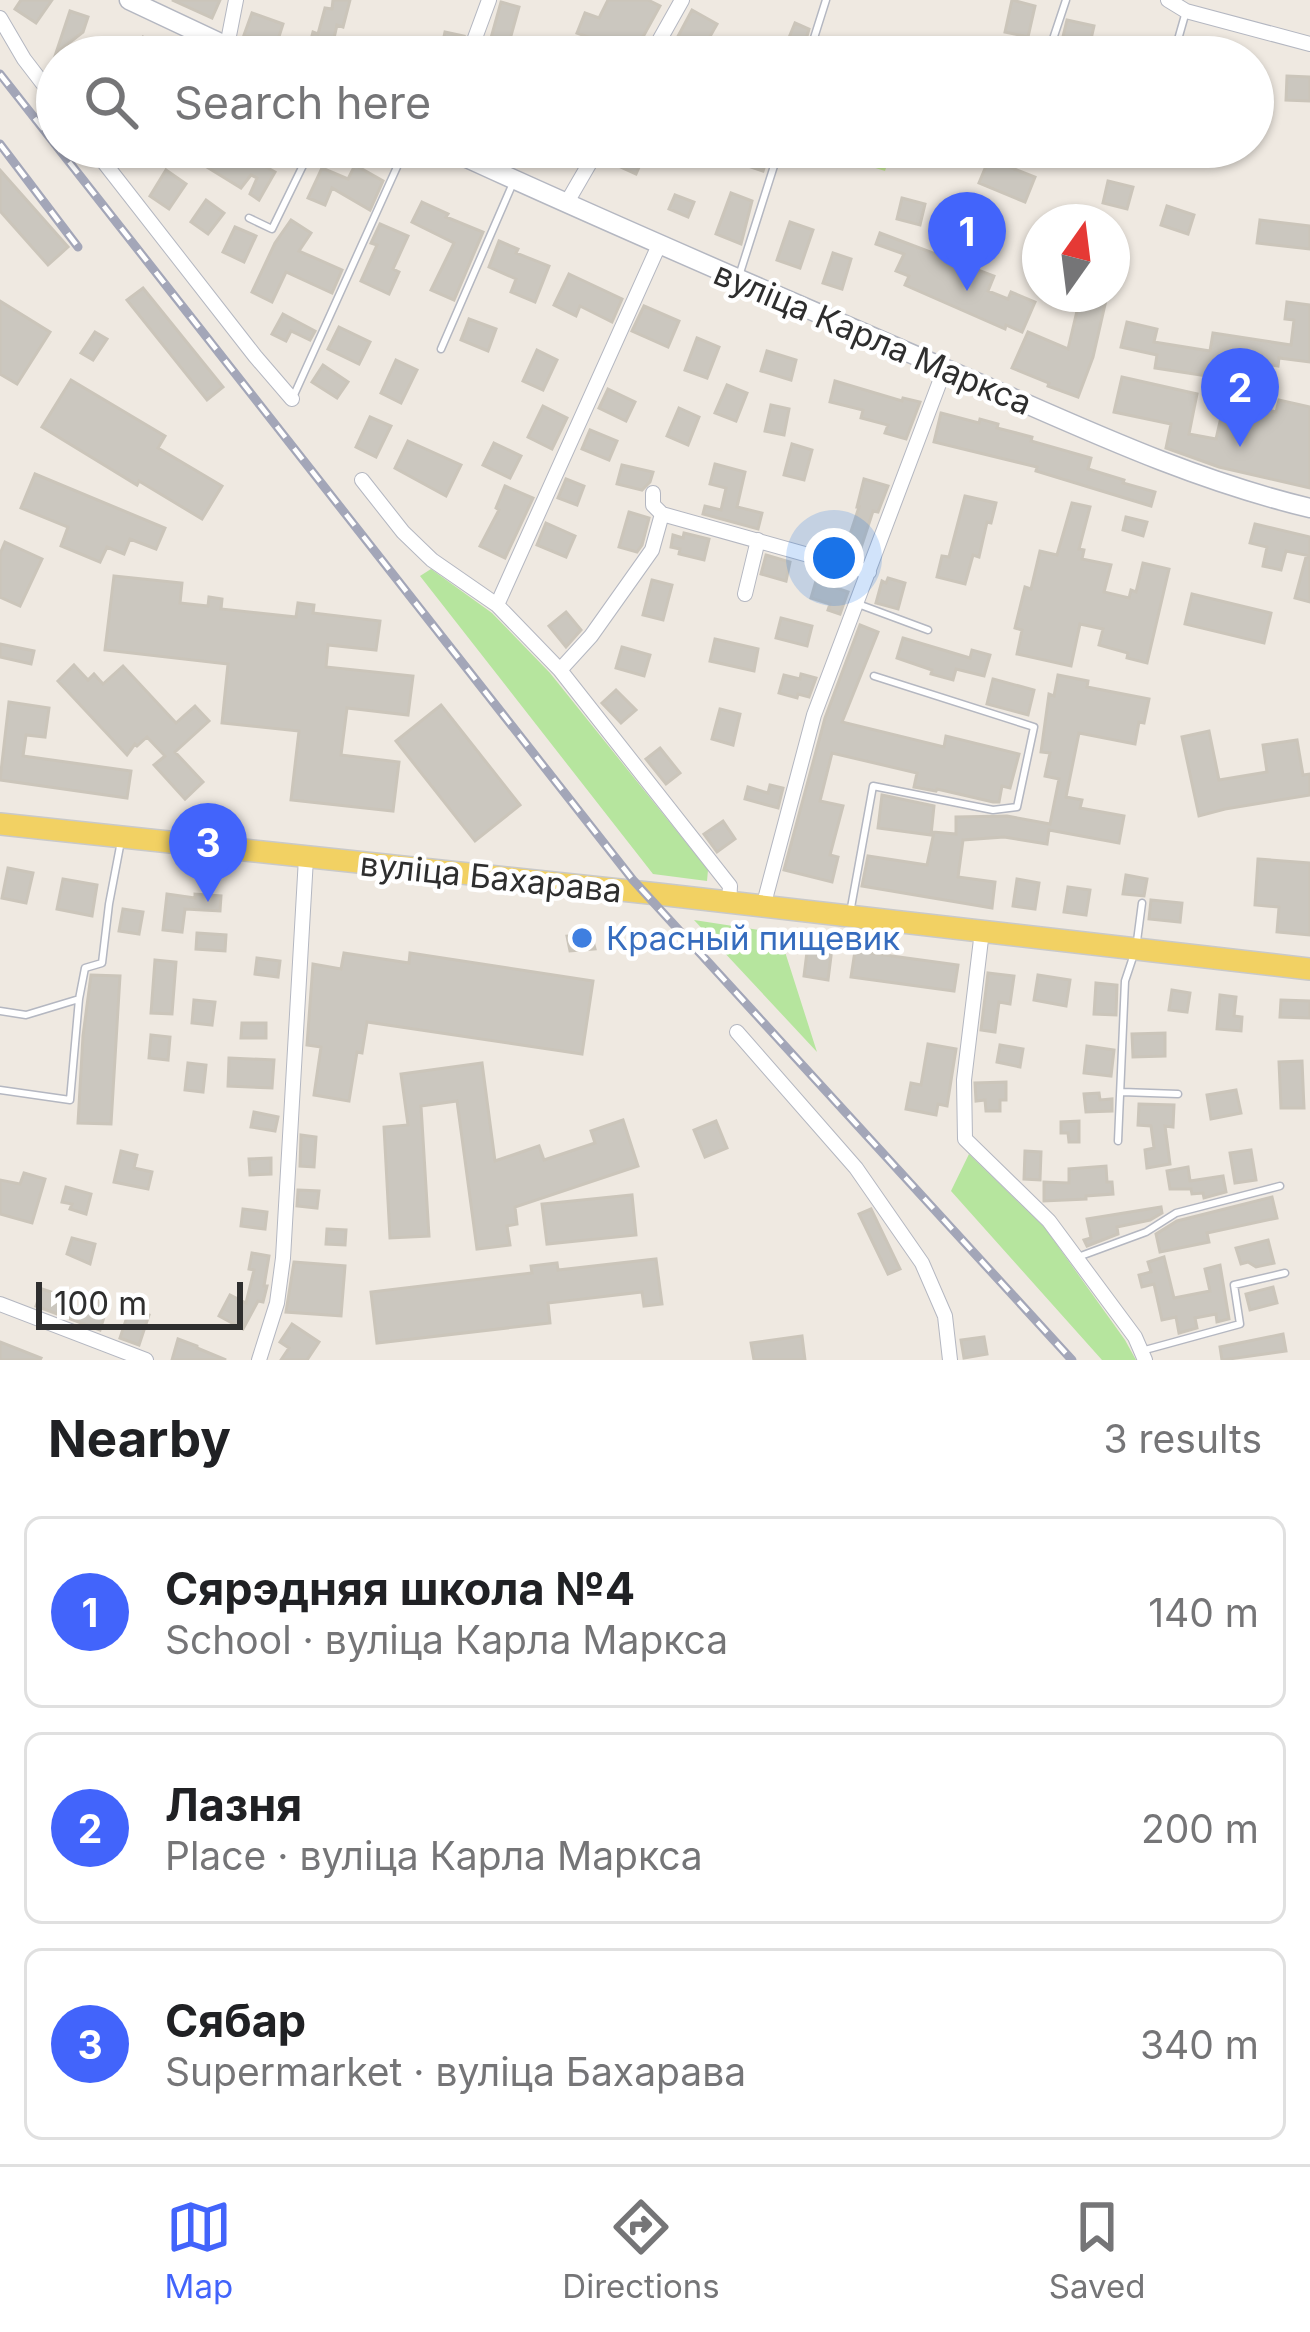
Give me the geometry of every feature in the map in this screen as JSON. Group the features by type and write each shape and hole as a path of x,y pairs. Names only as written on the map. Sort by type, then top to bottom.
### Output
{"main road":[{"path":"129,0 206,36"},
{"name":"вуліца Карла Маркса","path":"488,168 1171,467 1310,508"},
{"name":"вуліца Бахарава","path":"0,824 1310,969"}],"street":[{"path":"229,36 236,0"},
{"path":"476,36 489,0"},
{"path":"662,36 682,0"},
{"path":"1168,0 1186,11 1310,44"},
{"path":"0,18 36,75"},
{"path":"108,168 292,399"},
{"path":"566,204 587,168"},
{"path":"497,605 659,245"},
{"path":"763,907 814,715 944,368"},
{"path":"362,481 432,560 497,605 560,670 730,886 729,904"},
{"path":"653,493 653,505 662,514 869,572"},
{"path":"560,670 591,636 652,550 662,514"},
{"path":"745,594 758,540"},
{"path":"259,1360 277,1303 283,1258 306,859"},
{"path":"982,931 964,1080 965,1139 1049,1221 1135,1337 1143,1355"},
{"path":"737,1032 856,1168 922,1263 945,1316 950,1360"},
{"path":"0,1304 146,1360"}],"lane":[{"path":"815,36 826,0"},
{"path":"1054,36 1066,0"},
{"path":"1179,36 1186,11"},
{"path":"249,218 272,230 302,168"},
{"path":"292,399 396,168"},
{"path":"738,280 773,168"},
{"path":"441,349 514,180"},
{"path":"858,604 928,630"},
{"path":"849,916 873,786 993,810 1017,807 1034,727 874,676"},
{"path":"0,1090 70,1100 85,968 102,963 122,838"},
{"path":"1118,1141 1125,981 1136,948 1142,903"},
{"path":"0,1011 26,1015 79,999"},
{"path":"1122,1092 1178,1094"},
{"path":"1075,1258 1146,1232 1176,1213 1280,1186"},
{"path":"1143,1355 1240,1324 1234,1285 1285,1273"}],"green space":[{"path":"431,569 492,613 550,673 708,870 707,881 653,874 420,576"},
{"path":"694,920 779,933 817,1052"},
{"path":"969,1154 1045,1228 1136,1360 1102,1360 951,1191"}],"building":[{"path":"21,0 52,0 36,23 15,9"},
{"path":"172,0 220,0 212,18"},
{"path":"333,0 350,0 343,27 337,25 334,36 312,36 318,34 325,8 332,9"},
{"path":"608,0 648,0 660,6 644,36 577,33 585,13 599,18"},
{"path":"1012,0 1035,6 1028,36 1005,32"},
{"path":"501,2 519,7 511,36 492,36"},
{"path":"692,10 717,24 710,36 678,36"},
{"path":"70,11 88,17 78,36 62,36"},
{"path":"252,13 283,24 279,36 244,35"},
{"path":"1067,20 1094,26 1092,36 1063,36"},
{"path":"795,23 809,29 807,36 790,36"},
{"path":"1287,76 1310,77 1310,101 1286,100"},
{"path":"208,168 275,172 259,200 250,194 257,178 251,175 241,188"},
{"path":"322,168 348,179 354,168 360,168 383,181 370,210 332,188 325,205 308,198"},
{"path":"985,168 1012,168 1035,177 1025,202 979,183"},
{"path":"0,170 68,247 48,265 0,211"},
{"path":"166,170 186,184 169,209 150,196"},
{"path":"1108,181 1133,187 1128,204 1103,203"},
{"path":"731,193 752,201 741,244 716,234"},
{"path":"675,195 694,202 688,217 669,209"},
{"path":"902,198 925,204 920,225 897,219"},
{"path":"206,200 224,213 208,234 191,222"},
{"path":"422,202 483,232 454,300 431,290 454,243 412,222"},
{"path":"1167,206 1194,215 1188,234 1161,225"},
{"path":"291,220 311,233 299,251 342,270 332,293 286,272 272,302 252,292"},
{"path":"1260,220 1310,226 1310,249 1257,243"},
{"path":"790,222 813,230 800,268 777,260"},
{"path":"380,224 408,236 393,269 399,272 389,294 361,281 377,245 371,243"},
{"path":"235,227 256,236 244,262 223,252"},
{"path":"880,233 994,276 988,291 1008,299 1011,292 1022,297 1022,312 1031,312 1022,332 905,285 909,276 896,271 904,254 876,244"},
{"path":"499,241 549,266 535,302 511,292 516,279 489,267"},
{"path":"833,253 851,259 842,289 823,283"},
{"path":"569,274 622,299 612,322 580,306 576,316 554,305"},
{"path":"143,288 223,387 207,400 127,300"},
{"path":"0,301 50,332 17,384 0,374"},
{"path":"1287,302 1310,305 1310,362 1279,358 1278,366 1231,358 1227,379 1155,368 1157,355 1121,347 1127,322 1157,329 1154,342 1210,351 1213,333 1291,345 1294,320 1285,319"},
{"path":"644,306 679,321 668,347 632,331"},
{"path":"1077,312 1103,312 1078,397 1012,368 1028,332 1068,349"},
{"path":"283,314 315,331 310,340 291,331 286,341 272,334"},
{"path":"469,319 496,329 488,351 461,340"},
{"path":"339,327 370,342 359,364 328,349"},
{"path":"95,332 107,339 93,360 81,353"},
{"path":"697,338 719,347 707,378 685,370"},
{"path":"537,350 557,360 543,390 523,381"},
{"path":"767,351 796,360 791,380 761,371"},
{"path":"396,360 417,370 401,403 381,393"},
{"path":"323,365 348,382 337,398 312,382"},
{"path":"1122,377 1197,394 1189,434 1216,439 1225,400 1276,412 1279,400 1310,407 1310,488 1219,467 1166,448 1171,424 1114,412"},
{"path":"71,380 165,436 158,448 222,486 202,519 42,427"},
{"path":"835,381 920,402 906,439 885,433 888,425 861,418 863,410 830,402"},
{"path":"727,385 747,393 736,421 715,413"},
{"path":"608,389 635,402 626,421 599,408"},
{"path":"771,405 789,409 784,435 765,431"},
{"path":"543,406 567,418 552,449 528,437"},
{"path":"679,408 699,417 688,445 667,436"},
{"path":"941,413 998,424 997,428 1032,437 1031,441 1091,458 1088,469 1155,492 1151,506 1036,471 1037,467 934,442"},
{"path":"370,417 391,426 376,457 356,447"},
{"path":"590,430 617,441 609,460 582,449"},
{"path":"408,441 461,465 446,496 395,468"},
{"path":"494,443 521,456 510,478 483,465"},
{"path":"792,444 812,450 804,480 784,475"},
{"path":"715,464 745,472 737,507 762,513 758,529 703,514 705,506 721,510 726,488 710,484"},
{"path":"622,465 653,472 650,482 642,490 617,484"},
{"path":"35,474 165,528 156,549 130,539 124,554 107,547 100,562 61,546 68,527 21,508"},
{"path":"566,479 584,486 577,505 558,498"},
{"path":"864,479 888,486 878,512 873,511 858,557 844,553"},
{"path":"505,486 533,498 505,558 480,546 499,510"},
{"path":"965,496 996,503 965,584 937,577 942,556 949,557"},
{"path":"1072,503 1090,507 1079,549 1084,550 1082,559 1111,565 1104,592 1129,598 1131,590 1136,592 1143,563 1169,569 1147,663 1099,645 1103,629 1080,624 1071,666 1017,654 1022,630 1015,628 1025,587 1031,589 1040,551 1057,555"},
{"path":"629,512 649,518 637,552 619,547"},
{"path":"1126,517 1147,522 1143,536 1123,530"},
{"path":"546,523 575,536 566,557 537,545"},
{"path":"1255,524 1310,537 1310,556 1286,551 1281,570 1263,566 1267,547 1250,543"},
{"path":"684,533 709,539 704,560 671,547 673,535 683,538"},
{"path":"5,542 42,559 20,606 0,597 0,554"},
{"path":"766,555 790,562 786,581 761,574"},
{"path":"1306,557 1310,557 1310,602 1295,598"},
{"path":"114,576 182,583 180,603 208,606 209,597 222,599 221,609 296,617 298,603 314,605 313,613 380,621 376,650 328,645 326,667 413,676 408,715 347,708 341,755 399,762 393,811 291,800 299,731 222,723 228,664 105,650"},
{"path":"652,580 672,585 663,620 643,615"},
{"path":"816,581 848,592 840,614 828,610 830,604 811,598"},
{"path":"882,581 905,583 898,609 876,603"},
{"path":"1192,594 1271,613 1264,643 1185,624"},
{"path":"566,612 581,630 566,647 549,626"},
{"path":"781,618 812,626 807,646 776,638"},
{"path":"860,625 878,632 842,722 944,747 946,736 1019,754 1010,788 1002,786 999,802 993,802 914,787 917,773 832,753 820,801 843,806 830,855 838,857 832,882 784,870 825,718"},
{"path":"903,638 970,658 972,650 990,655 984,676 956,669 953,680 931,674 932,670 897,658"},
{"path":"715,639 758,649 754,671 710,661"},
{"path":"0,644 34,651 31,664 0,657"},
{"path":"622,647 650,655 644,676 616,668"},
{"path":"74,665 88,680 94,674 103,684 123,666 176,723 195,706 209,721 175,752 203,782 185,799 154,765 165,756 147,737 127,755 58,681"},
{"path":"801,674 816,678 809,697 779,693 784,675 800,679"},
{"path":"1058,675 1088,681 1087,687 1149,699 1135,744 1079,733 1066,797 1082,800 1080,808 1124,816 1119,843 1049,830 1047,844 1004,837 963,840 958,877 995,882 992,908 862,886 868,856 927,865 934,832 956,834 956,817 1007,816 1050,824 1059,779 1045,776 1050,753 1041,752 1049,694 1054,696"},
{"path":"993,679 1034,690 1028,715 987,704"},
{"path":"616,690 636,710 621,723 602,703"},
{"path":"9,702 49,708 45,737 26,735 23,756 131,771 127,798 0,780"},
{"path":"441,705 520,805 475,841 396,741"},
{"path":"720,709 740,714 733,745 712,739"},
{"path":"1209,731 1219,780 1267,772 1263,745 1297,740 1303,775 1310,774 1310,795 1199,816 1182,737"},
{"path":"660,748 680,773 666,784 646,759"},
{"path":"770,785 783,788 778,808 745,799 748,787 768,793"},
{"path":"882,795 934,806 931,835 878,828"},
{"path":"723,821 735,839 717,852 704,834"},
{"path":"1258,859 1310,863 1310,935 1277,932 1279,907 1255,905"},
{"path":"8,868 33,873 26,903 2,898"},
{"path":"1126,875 1147,879 1144,896 1123,894"},
{"path":"63,879 97,885 92,916 57,909"},
{"path":"1017,879 1039,883 1035,909 1013,906"},
{"path":"1068,887 1090,890 1086,915 1064,912"},
{"path":"167,894 221,896 220,911 185,909 182,932 163,930"},
{"path":"1151,900 1182,903 1180,922 1149,919"},
{"path":"123,909 143,912 139,934 119,931"},
{"path":"197,933 226,935 225,951 196,949"},
{"path":"591,934 595,949 570,951 567,936"},
{"path":"808,944 832,948 828,980 804,976"},
{"path":"855,951 958,965 954,991 851,977"},
{"path":"344,953 409,963 410,953 593,981 582,1054 367,1022 349,1101 314,1095 321,1047 307,1045 313,964 341,969"},
{"path":"257,958 280,961 278,977 255,974"},
{"path":"155,960 176,962 172,1014 151,1013"},
{"path":"988,973 1014,976 1010,1004 999,1002 995,1032 981,1030"},
{"path":"91,975 120,976 111,1124 78,1123"},
{"path":"1038,975 1070,980 1066,1006 1034,1000"},
{"path":"1096,983 1117,985 1116,1015 1094,1014"},
{"path":"1172,990 1190,993 1187,1012 1169,1010"},
{"path":"1220,995 1236,997 1234,1016 1242,1017 1241,1031 1217,1029"},
{"path":"194,1000 215,1002 212,1025 192,1023"},
{"path":"1281,1000 1310,1001 1310,1018 1280,1017"},
{"path":"242,1023 266,1023 266,1038 241,1038"},
{"path":"1165,1033 1165,1056 1133,1057 1132,1034"},
{"path":"151,1035 170,1037 168,1060 149,1058"},
{"path":"928,1044 956,1049 947,1106 938,1104 936,1115 906,1109 911,1083 921,1085"},
{"path":"1000,1045 1023,1049 1020,1067 997,1062"},
{"path":"1087,1046 1114,1050 1111,1076 1084,1073"},
{"path":"229,1058 274,1060 272,1088 228,1086"},
{"path":"1302,1061 1304,1108 1281,1108 1279,1062"},
{"path":"188,1063 206,1065 203,1092 185,1090"},
{"path":"482,1063 495,1161 539,1146 544,1160 595,1143 591,1131 623,1120 638,1166 515,1207 517,1224 507,1226 510,1245 477,1249 457,1101 421,1106 429,1236 390,1238 384,1127 408,1125 401,1074"},
{"path":"1006,1082 1006,1100 1000,1100 1000,1111 986,1111 985,1100 976,1101 975,1083"},
{"path":"1236,1090 1241,1113 1211,1119 1207,1095"},
{"path":"1099,1093 1100,1100 1112,1099 1112,1111 1086,1112 1084,1094"},
{"path":"1139,1104 1174,1105 1173,1127 1165,1126 1170,1164 1147,1168 1145,1150 1154,1148 1151,1126 1138,1125"},
{"path":"254,1112 278,1117 275,1131 251,1127"},
{"path":"716,1121 727,1148 705,1157 694,1130"},
{"path":"1079,1121 1079,1142 1069,1142 1068,1133 1061,1133 1061,1122"},
{"path":"301,1135 316,1137 314,1167 300,1166"},
{"path":"1251,1150 1256,1180 1235,1183 1230,1153"},
{"path":"121,1151 137,1155 134,1168 152,1172 148,1189 114,1182"},
{"path":"1025,1151 1041,1152 1040,1180 1024,1179"},
{"path":"271,1158 271,1174 250,1175 249,1159"},
{"path":"1106,1166 1113,1194 1044,1201 1044,1182 1069,1183 1069,1169"},
{"path":"1188,1167 1190,1181 1223,1176 1226,1192 1204,1198 1191,1189 1170,1189 1167,1171"},
{"path":"24,1173 45,1179 32,1223 0,1214 0,1180 20,1184"},
{"path":"66,1187 91,1194 86,1214 62,1202"},
{"path":"298,1190 319,1191 317,1208 297,1206"},
{"path":"632,1195 636,1235 547,1244 542,1204"},
{"path":"1272,1197 1277,1218 1207,1233 1209,1242 1160,1252 1156,1234 1177,1221"},
{"path":"1161,1207 1162,1213 1150,1220 1117,1227 1118,1234 1087,1246 1084,1240 1091,1238 1087,1219"},
{"path":"243,1209 267,1212 265,1229 241,1226"},
{"path":"871,1209 900,1269 888,1274 859,1214"},
{"path":"327,1229 346,1230 345,1245 326,1244"},
{"path":"72,1238 95,1244 90,1264 67,1254"},
{"path":"1268,1240 1274,1263 1241,1264 1236,1248"},
{"path":"252,1253 269,1256 267,1286 263,1302 258,1301 243,1329 219,1316 230,1295 246,1303 254,1270 249,1269"},
{"path":"1164,1257 1174,1298 1210,1291 1205,1269 1220,1265 1229,1319 1217,1322 1216,1314 1195,1318 1197,1328 1179,1333 1176,1317 1162,1320 1154,1284 1142,1287 1139,1275 1151,1272 1148,1262"},
{"path":"656,1259 662,1304 644,1306 642,1292 548,1303 550,1323 377,1343 371,1292 532,1273 531,1266 557,1263 558,1270"},
{"path":"294,1262 345,1266 341,1316 286,1312"},
{"path":"1273,1287 1277,1303 1250,1310 1246,1294"},
{"path":"42,1289 54,1293 52,1300 85,1311 89,1298 108,1304 100,1330 36,1306"},
{"path":"130,1308 149,1315 139,1345 120,1338"},
{"path":"292,1324 319,1342 307,1360 281,1360 289,1348 280,1342"},
{"path":"1283,1334 1286,1351 1222,1360 1220,1347"},
{"path":"802,1336 805,1360 754,1360 751,1343"},
{"path":"984,1337 987,1354 964,1358 961,1340"},
{"path":"178,1339 197,1346 226,1360 172,1360"},
{"path":"0,1342 41,1358 0,1360"}],"railway":[{"path":"0,74 36,120"},
{"path":"0,144 78,247"},
{"path":"74,168 633,880 1072,1360"}],"place":[{"name":"Сярэдняя школа №4","path":"967,291"},
{"name":"Лазня","path":"1240,447"},
{"name":"Сябар","path":"208,902"},
{"name":"Красный пищевик","path":"582,938"}]}
